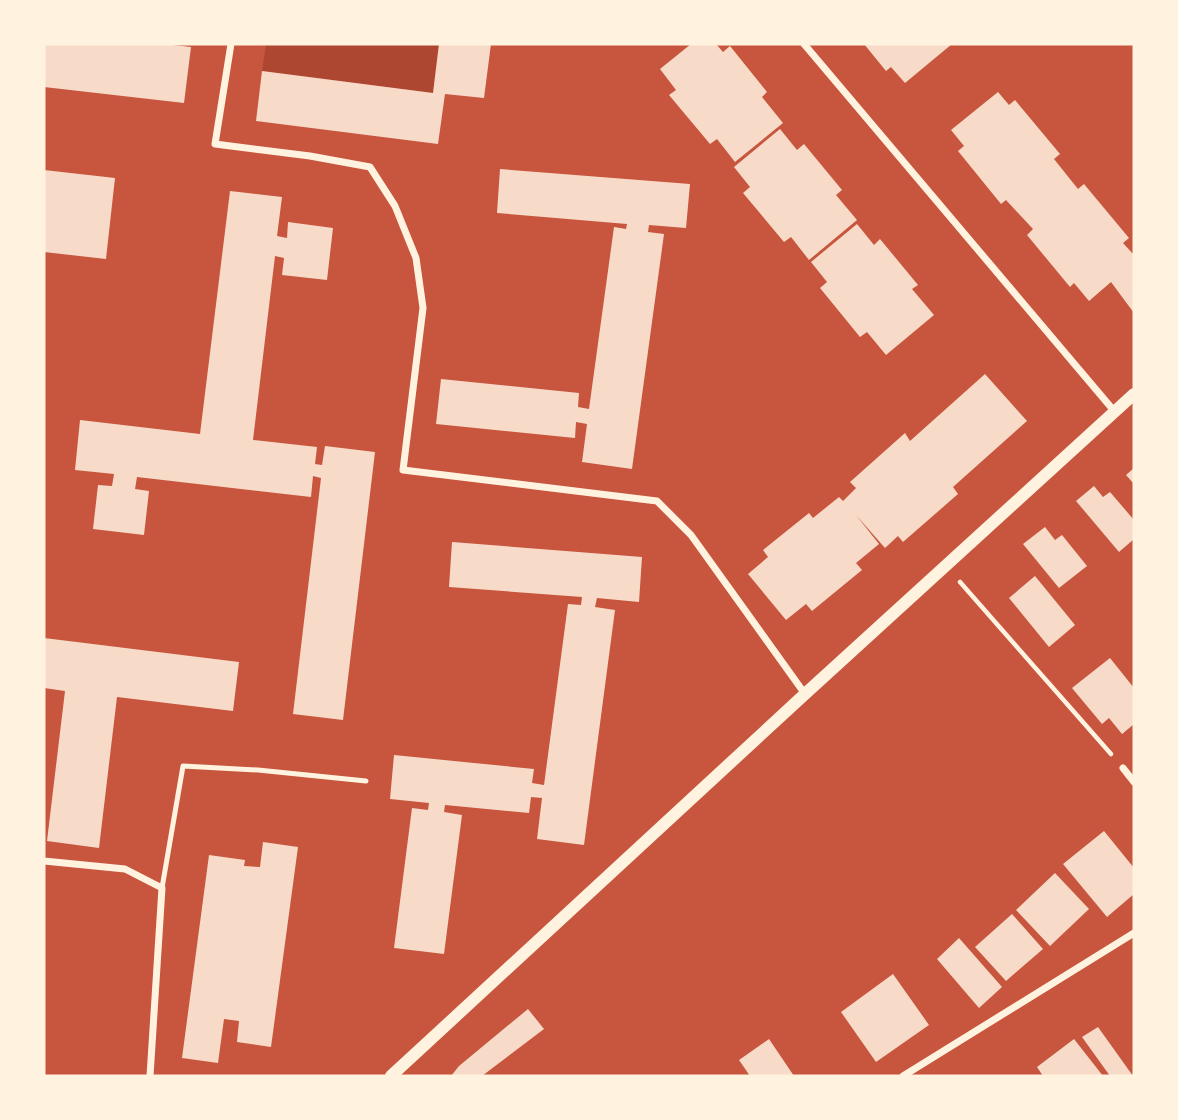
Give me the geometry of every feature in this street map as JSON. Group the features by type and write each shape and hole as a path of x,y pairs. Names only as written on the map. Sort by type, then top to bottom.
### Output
{"street":[{"path":"231,44 215,144 370,167 395,206 416,258 423,308 403,470 657,501 691,535 805,694"},
{"path":"804,44 1115,412"},
{"path":"391,1076 1134,394"},
{"path":"1123,768 1134,782"},
{"path":"44,861 125,869 162,888 150,1076"},
{"path":"903,1076 1134,933"}],"lane":[{"path":"162,888 183,766 258,770 366,781"}],"path":[{"path":"946,566 1123,768"}],"shaded area":[{"path":"266,44 439,44 433,93 262,71"}],"building":[{"path":"44,44 164,44 191,47 184,103 44,87"},
{"path":"439,44 491,44 484,98 445,94 438,144 256,121 262,71 433,93"},
{"path":"691,44 716,44 723,52 730,46 767,92 762,97 783,123 735,162 717,139 710,144 669,95 676,90 660,69"},
{"path":"864,44 952,44 905,83 891,67 886,71"},
{"path":"998,92 1009,105 1015,100 1060,154 1054,159 1078,189 1084,184 1129,238 1123,243 1134,255 1134,313 1111,282 1089,301 1074,283 1070,287 1027,235 1033,229 1006,200 1001,204 958,151 964,146 951,130"},
{"path":"780,129 797,150 804,144 842,190 836,195 857,220 809,260 791,237 784,242 743,193 750,187 734,167"},
{"path":"500,169 690,184 686,228 649,225 648,232 664,234 632,469 582,462 587,424 576,422 575,438 436,424 441,379 579,393 578,407 589,409 614,227 626,229 627,224 497,213"},
{"path":"44,170 115,178 106,259 44,252"},
{"path":"230,191 282,197 277,236 287,238 288,222 333,228 327,280 282,275 284,258 275,256 253,440 317,447 315,464 322,465 325,446 375,452 343,720 293,714 321,478 313,476 311,497 137,477 135,489 149,491 144,535 93,529 98,485 112,486 114,474 75,470 80,420 200,434"},
{"path":"857,224 874,245 880,239 918,285 912,289 934,315 886,355 867,332 860,337 820,288 827,282 811,262"},
{"path":"985,374 1027,421 953,487 958,494 903,542 898,536 885,548 856,515 879,544 856,563 862,570 812,611 806,604 786,620 748,574 768,557 763,550 809,513 813,518 839,497 843,501 856,488 850,482 905,433 910,441"},
{"path":"1134,468 1134,484 1126,475"},
{"path":"1094,486 1103,497 1110,492 1134,520 1134,539 1119,552 1076,501"},
{"path":"1045,527 1055,540 1062,535 1087,566 1059,588 1023,544"},
{"path":"452,542 642,557 639,602 597,598 595,607 615,610 584,845 537,839 542,798 531,797 529,813 445,805 444,812 462,815 444,954 394,948 412,808 428,810 429,803 390,799 394,755 534,769 532,783 544,785 568,604 581,605 582,597 449,587"},
{"path":"1035,576 1075,625 1049,647 1009,598"},
{"path":"44,638 239,662 233,711 117,697 99,848 47,841 65,691 44,688"},
{"path":"1110,658 1134,688 1134,724 1122,734 1109,718 1102,724 1072,688"},
{"path":"1104,831 1134,868 1134,894 1107,917 1063,864"},
{"path":"263,842 298,847 271,1047 237,1042 239,1021 224,1019 218,1063 182,1058 209,855 245,860 244,866 260,867"},
{"path":"1055,873 1089,909 1050,946 1016,910"},
{"path":"1012,914 1043,949 1006,981 975,947"},
{"path":"959,938 1002,987 979,1008 937,959"},
{"path":"893,974 929,1025 876,1062 841,1012"},
{"path":"528,1009 544,1029 482,1076 451,1076 459,1066"},
{"path":"1098,1027 1133,1076 1110,1076 1082,1037"},
{"path":"769,1039 794,1076 750,1076 739,1060"},
{"path":"1074,1039 1103,1076 1043,1076 1037,1067"}]}
